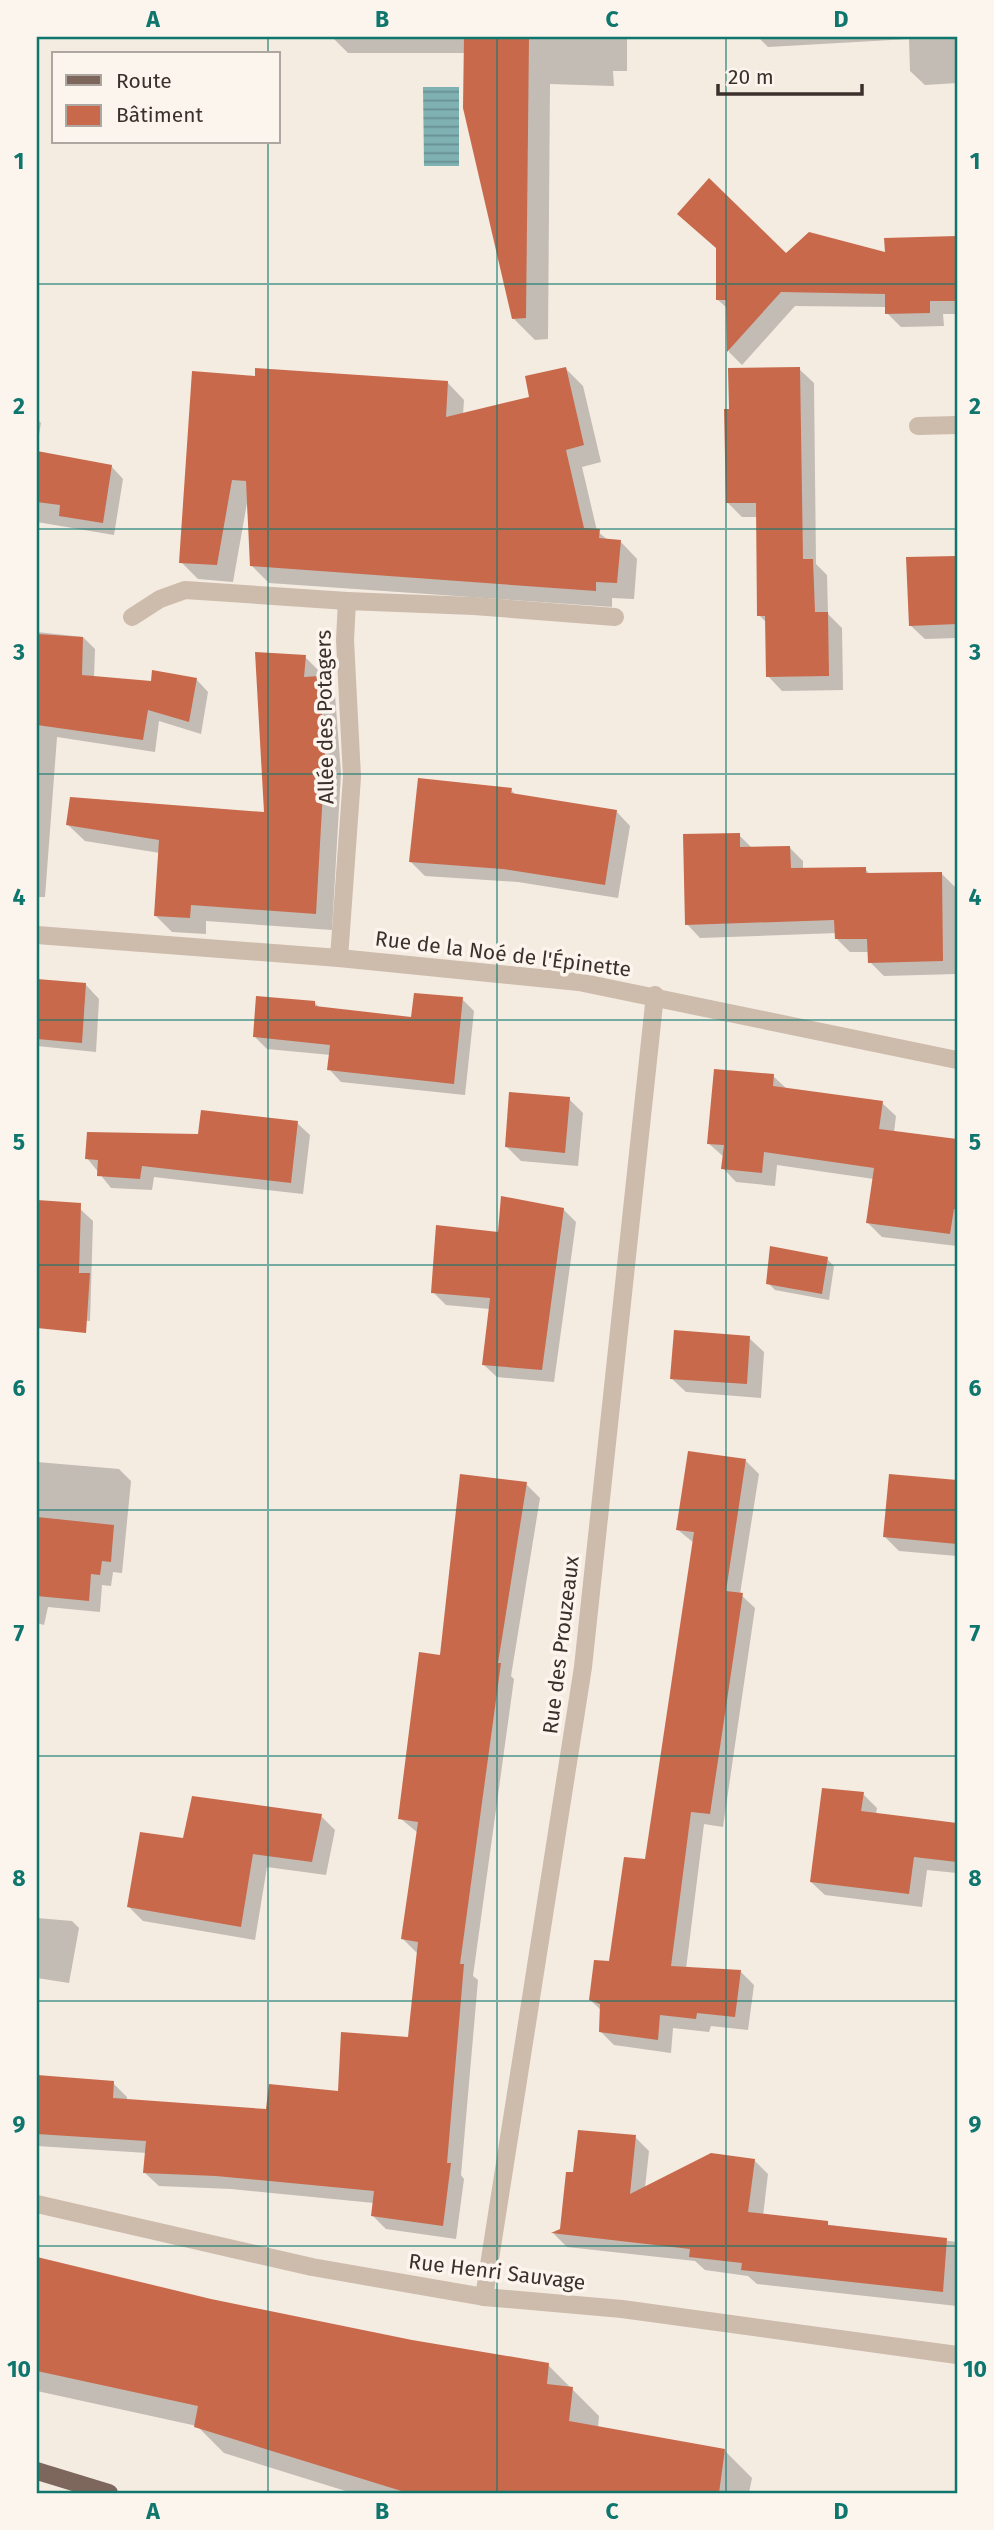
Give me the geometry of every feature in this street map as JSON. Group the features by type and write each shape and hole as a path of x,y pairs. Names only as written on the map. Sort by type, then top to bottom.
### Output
{"main road":[{"path":"37,2471 109,2493"}],"street":[{"path":"918,426 957,425"},
{"name":"Allée des Potagers","path":"132,617 160,598 185,590 474,606 615,617"},
{"name":"Allée des Potagers","path":"339,958 352,777 345,640 347,601"},
{"name":"Rue de la Noé de l'Épinette","path":"37,936 339,958 579,982 655,995 957,1060"},
{"name":"Rue des Prouzeaux","path":"484,2297 583,1667 655,995"},
{"name":"Rue Henri Sauvage","path":"37,2204 312,2267 484,2297 622,2309 957,2355"}],"water":[{"path":"423,87 459,87 459,166 424,166"}],"building":[{"path":"464,37 529,37 526,318 512,319 463,108"},
{"path":"709,178 786,253 809,232 885,252 884,238 957,236 957,301 930,301 930,313 885,314 885,294 781,292 727,352 726,300 716,300 716,248 677,214"},
{"path":"566,367 584,445 566,450 584,528 600,529 599,538 621,540 617,583 596,582 596,591 250,566 246,481 232,480 217,565 179,563 192,371 255,376 255,368 448,381 446,417 529,397 525,376"},
{"path":"800,367 803,559 813,559 815,612 828,612 829,676 766,677 765,616 757,616 756,503 726,503 724,409 729,409 728,368"},
{"path":"37,451 112,465 103,523 59,516 60,505 37,502"},
{"path":"957,556 957,624 909,626 906,557"},
{"path":"37,634 83,637 82,675 151,681 152,670 197,678 189,722 148,710 143,740 37,725"},
{"path":"255,652 306,655 304,677 319,676 325,756 316,914 191,905 190,918 154,916 159,840 66,825 70,797 264,812"},
{"path":"418,778 512,788 511,793 617,810 605,885 503,869 409,862"},
{"path":"740,833 740,847 790,846 791,868 866,867 866,873 942,872 943,961 868,963 867,939 835,939 834,920 685,925 683,834"},
{"path":"37,979 86,983 82,1043 37,1039"},
{"path":"414,993 463,997 454,1084 327,1070 330,1045 253,1037 256,996 315,1001 315,1006 411,1017"},
{"path":"714,1069 774,1074 773,1086 883,1101 879,1129 957,1139 957,1209 954,1209 950,1234 866,1223 874,1168 764,1152 762,1173 721,1169 724,1145 707,1144"},
{"path":"509,1092 570,1097 565,1153 505,1147"},
{"path":"201,1110 298,1121 291,1183 142,1166 140,1179 97,1176 98,1160 85,1159 87,1132 198,1134"},
{"path":"501,1196 564,1208 542,1370 482,1365 490,1298 431,1293 436,1225 498,1232"},
{"path":"37,1200 81,1203 79,1273 90,1273 86,1333 37,1328"},
{"path":"770,1246 828,1257 822,1294 766,1284"},
{"path":"674,1330 750,1336 747,1384 670,1379"},
{"path":"688,1451 746,1459 726,1591 743,1593 710,1814 691,1812 671,1966 741,1970 735,2017 697,2013 696,2019 660,2015 658,2040 599,2032 600,2004 589,2000 594,1960 609,1961 624,1857 645,1859 694,1532 676,1530"},
{"path":"460,1474 527,1482 498,1663 501,1663 460,1964 464,1964 447,2163 451,2163 443,2226 371,2216 374,2191 216,2176 143,2173 146,2141 37,2134 37,2075 114,2081 113,2098 266,2109 269,2084 338,2091 341,2032 408,2037 418,1942 401,1939 418,1822 398,1819 419,1652 440,1655"},
{"path":"889,1474 957,1480 957,1544 883,1537"},
{"path":"37,1517 114,1525 111,1562 102,1561 100,1575 91,1574 89,1601 37,1596"},
{"path":"822,1788 864,1792 861,1811 957,1823 957,1862 914,1857 909,1894 810,1882"},
{"path":"192,1796 322,1814 312,1862 253,1854 241,1927 127,1907 140,1832 183,1838"},
{"path":"578,2130 636,2135 630,2194 711,2153 755,2159 748,2212 828,2221 828,2225 947,2238 943,2292 741,2270 742,2263 689,2257 690,2249 551,2233 560,2229 566,2172 573,2172"},
{"path":"37,2257 211,2299 412,2340 549,2363 547,2384 573,2387 569,2421 725,2449 719,2493 408,2493 194,2427 198,2406 37,2371"}]}
